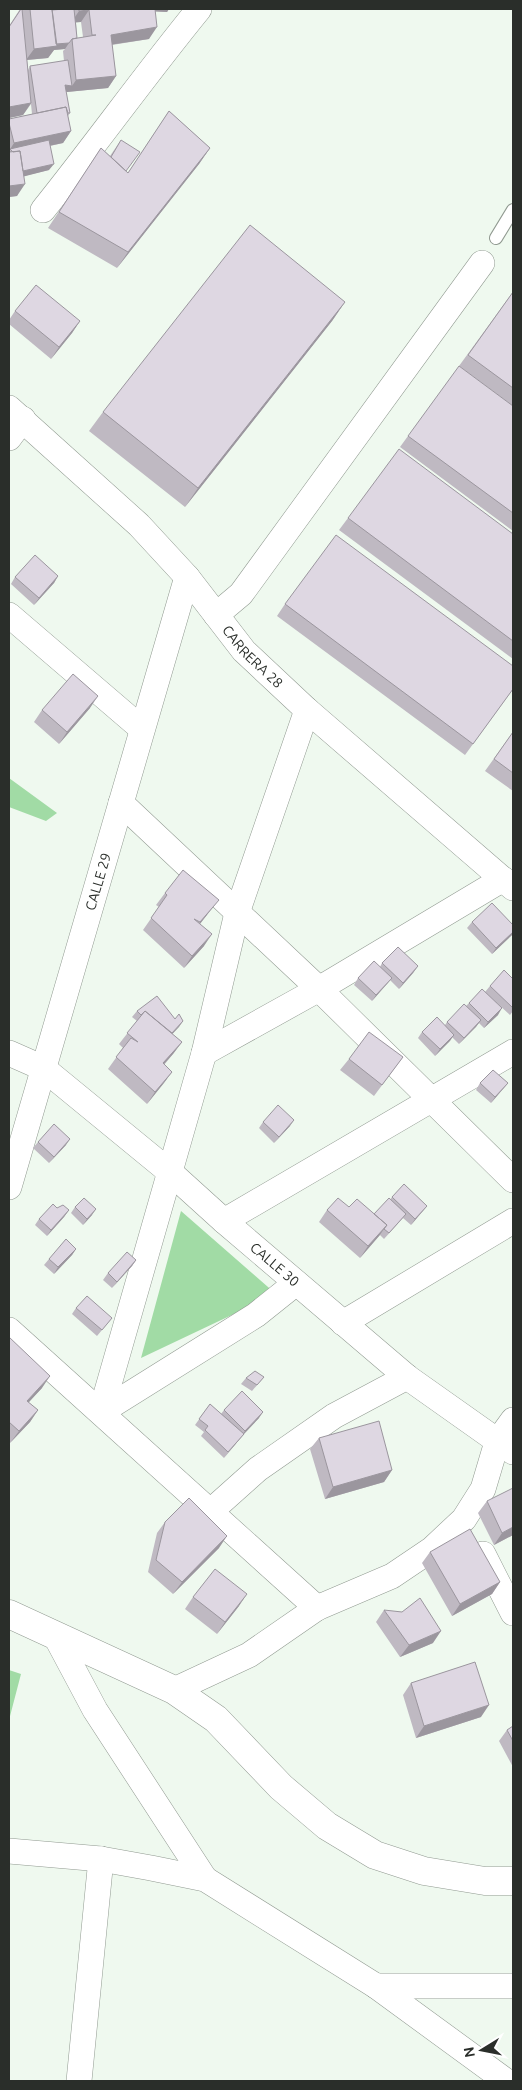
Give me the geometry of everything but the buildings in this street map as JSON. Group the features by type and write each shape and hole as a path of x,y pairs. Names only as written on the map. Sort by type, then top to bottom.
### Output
{"street":[{"path":"43,210 98,142 159,58 199,9"},
{"path":"216,615 241,594 482,263"},
{"name":"CARRERA 28","path":"14,422 139,525 187,577 244,651 307,710 508,883"},
{"name":"CALLE 29","path":"9,1187 187,577"},
{"path":"9,615 142,730"},
{"path":"101,1412 204,1053 238,913 307,710"},
{"path":"121,803 319,989 513,1180"},
{"path":"204,1053 508,883"},
{"path":"224,1222 513,1052"},
{"name":"CALLE 30","path":"9,1053 43,1068 171,1173 224,1222 407,1377 505,1447"},
{"path":"343,1323 513,1221"},
{"path":"101,1412 256,1315 296,1283"},
{"path":"9,1330 317,1608"},
{"path":"211,1511 258,1469 334,1416 407,1377"},
{"path":"174,1690 249,1655 317,1608 392,1576 432,1549 464,1519 483,1489 505,1447 513,1420"},
{"path":"464,1519 513,1613"},
{"path":"9,1614 174,1690 216,1718 280,1787 327,1826 375,1855 424,1871 485,1881 513,1881"},
{"path":"55,1635 96,1710 205,1879"},
{"path":"9,1851 100,1859 205,1879 376,1986 506,2081"},
{"path":"79,2081 100,1859"},
{"path":"376,1986 513,1986"}],"lane":[{"path":"496,238 513,210"}],"green space":[{"path":"9,778 57,813 46,821 9,807"},
{"path":"181,1211 276,1294 141,1358"},
{"path":"9,1670 21,1674 9,1720"}]}
